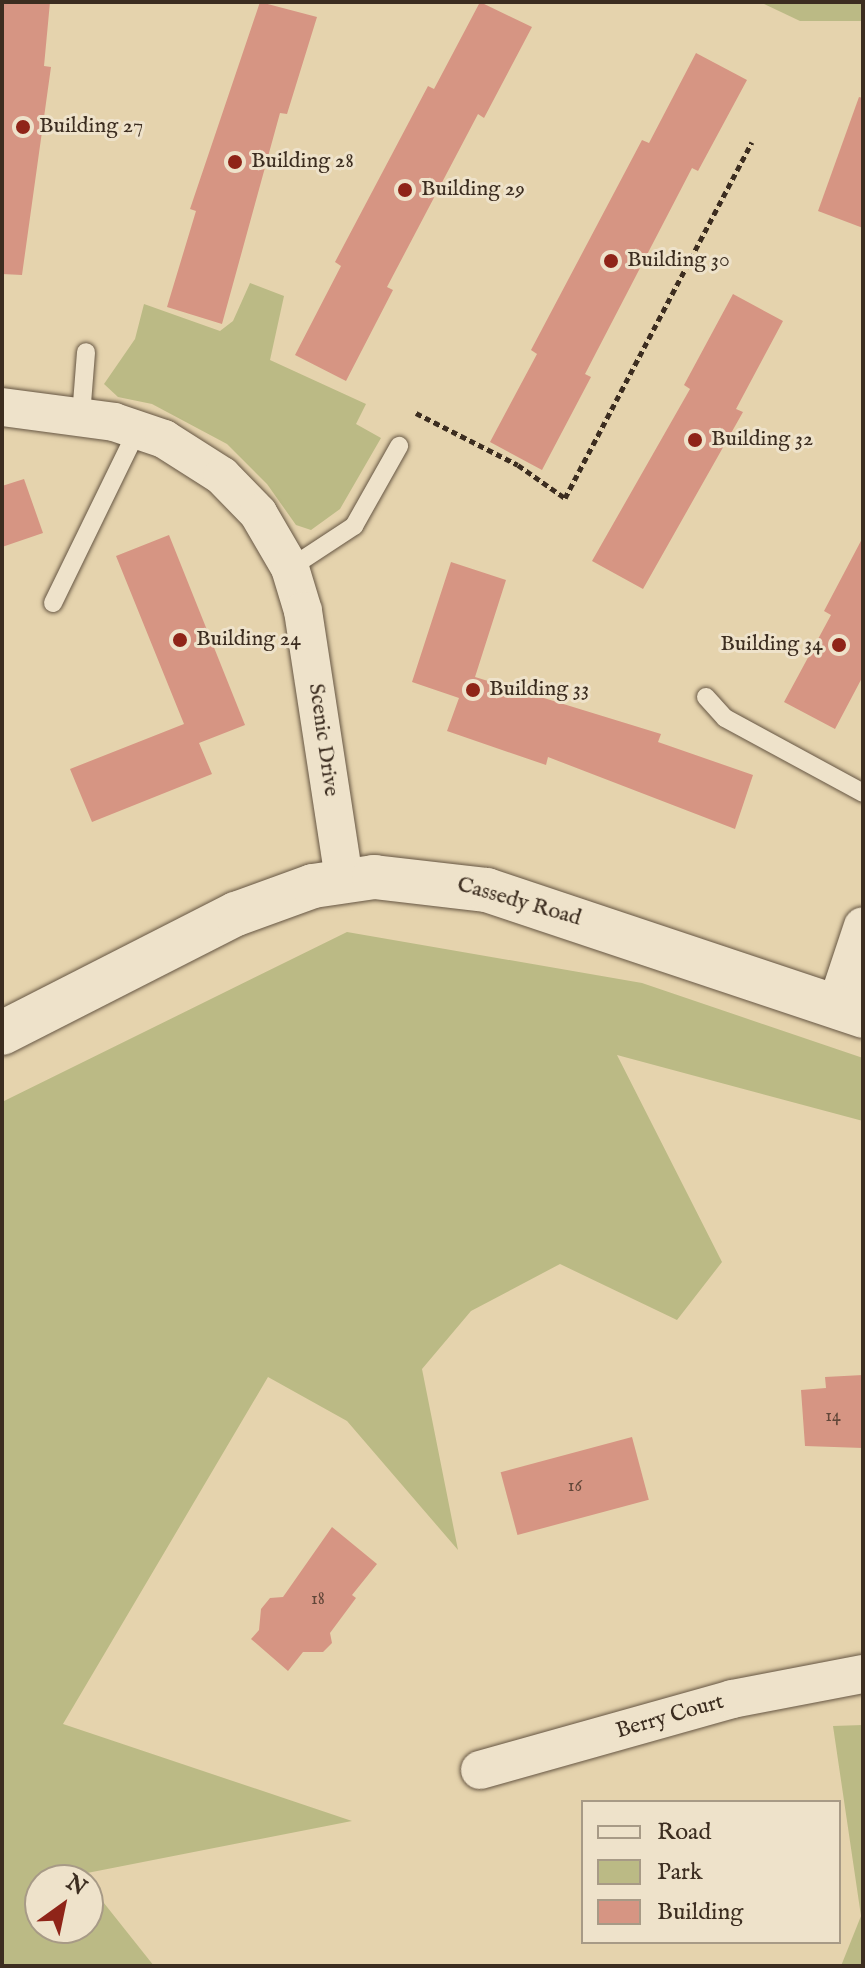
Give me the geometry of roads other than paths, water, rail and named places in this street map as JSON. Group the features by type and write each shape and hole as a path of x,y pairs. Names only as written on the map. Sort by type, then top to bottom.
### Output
{"street":[{"name":"Scenic Drive","path":"2,407 81,416 138,429 188,452 235,487 268,528 290,568 310,648 344,880"},
{"name":"Cassedy Road","path":"2,1033 236,914 344,880 422,879 487,890 850,1012"},
{"path":"850,1012 863,926"},
{"name":"Berry Court","path":"480,1770 732,1699 863,1674"}],"lane":[{"path":"81,416 86,352"},
{"path":"53,603 138,429"},
{"path":"290,568 354,526 399,446"},
{"path":"706,697 725,718 863,793"}],"place":[{"name":"Building 27","path":"23,127"},
{"name":"Building 28","path":"235,162"},
{"name":"Building 29","path":"405,190"},
{"name":"Building 30","path":"611,261"},
{"name":"Building 32","path":"695,440"},
{"name":"Building 24","path":"180,640"},
{"name":"Building 34","path":"839,645"},
{"name":"Building 33","path":"473,690"}]}
